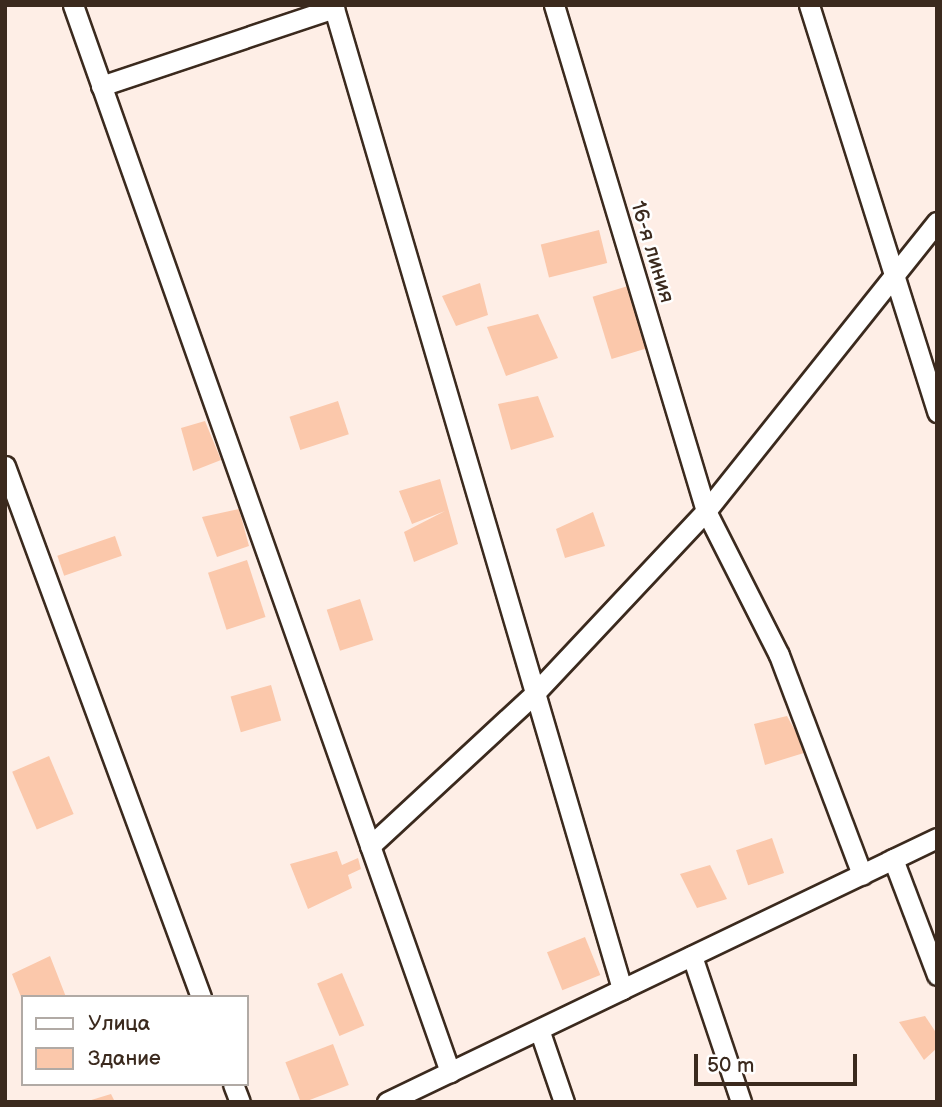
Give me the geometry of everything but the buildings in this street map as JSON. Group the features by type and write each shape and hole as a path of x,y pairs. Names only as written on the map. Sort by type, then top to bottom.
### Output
{"street":[{"path":"73,5 450,1072"},
{"name":"16-я линия","path":"554,5 706,511 779,655 862,875"},
{"path":"809,5 895,270 937,412"},
{"path":"101,86 333,7 622,989"},
{"path":"370,846 535,693 706,511 895,270 937,222"},
{"path":"5,466 200,995"},
{"path":"387,1102 540,1032 622,989 937,838"},
{"path":"893,859 937,975"},
{"path":"692,956 741,1102"},
{"path":"540,1032 564,1102"}]}
